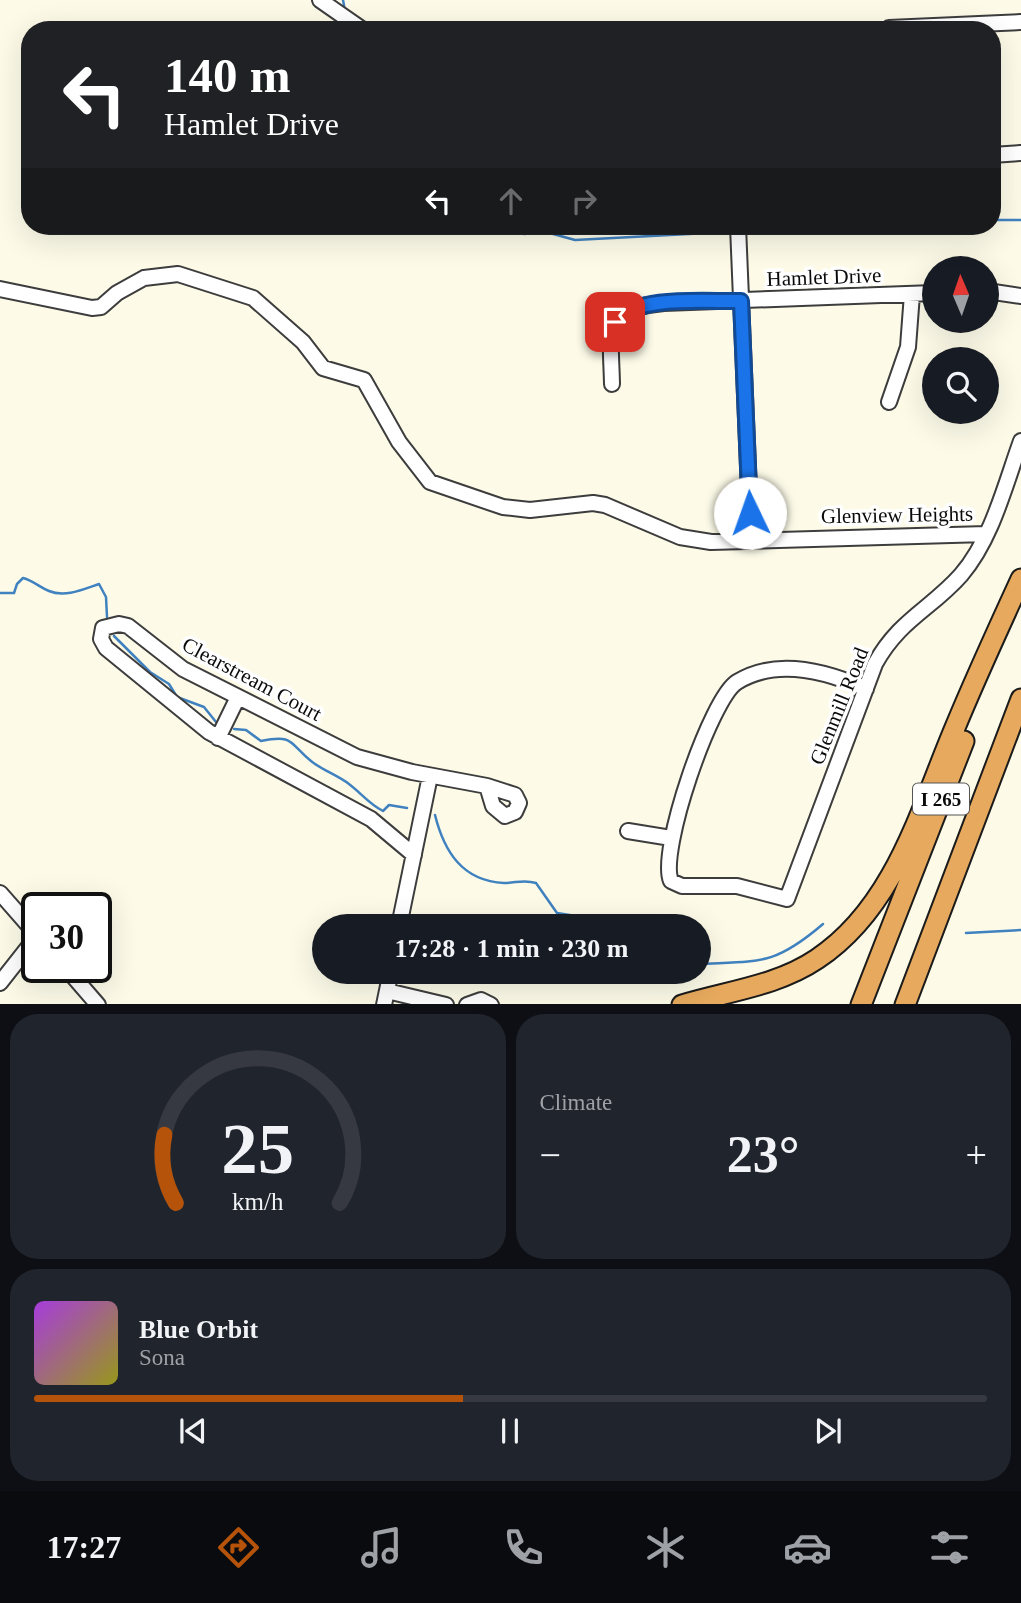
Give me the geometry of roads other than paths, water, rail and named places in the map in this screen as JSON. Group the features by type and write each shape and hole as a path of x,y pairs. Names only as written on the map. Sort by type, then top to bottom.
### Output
{"highway":[{"path":"682,1004 794,973 838,944 875,904 903,853 1021,579"},
{"name":"I 265","path":"862,1004 1021,593"},
{"name":"I 265","path":"905,1004 1021,699"},
{"path":"911,1004 927,950"}],"street":[{"path":"320,0 350,21"},
{"path":"1001,23 1021,22"},
{"path":"1001,154 1021,153"},
{"path":"738,235 751,540"},
{"name":"Glenview Heights","path":"0,289 92,308 101,307 131,284 144,278 178,274 253,298 303,342 323,368 364,380 399,442 430,482 503,507 530,510 593,503 616,508 680,537 712,542 986,534"},
{"path":"999,293 1021,296"},
{"path":"889,402 908,347 912,294"},
{"name":"Hamlet Drive","path":"612,384 612,330 626,311 653,304 922,294"},
{"name":"Glenmill Road","path":"671,838 667,867 671,881 676,885 737,886 787,899 866,689 889,639 909,618 960,577 986,534 1021,441"},
{"name":"Clearstream Court","path":"414,855 371,818 218,738 106,648 101,639 103,628 119,624 128,626 173,663 358,757 430,776 487,786"},
{"path":"628,831 671,838 688,782 719,704 729,687 760,672 796,669 819,672 866,689"},
{"path":"218,738 238,697"},
{"path":"402,914 430,776"},
{"path":"0,895 21,918"},
{"path":"0,983 21,956"},
{"path":"79,983 98,1004"},
{"path":"385,998 446,1004"},
{"path":"467,1004 481,1000 491,1004"}],"waterway":[{"path":"343,0 345,11"},
{"path":"1001,220 1021,220"},
{"path":"557,235 575,240 670,235"},
{"path":"0,593 14,593 23,578 61,594 99,584 106,597 107,617"},
{"path":"114,636 150,672 169,684 177,697 204,707 216,722"},
{"path":"234,729 246,730 261,741 280,739 290,742 311,761 349,784 383,811 389,805 407,808"},
{"path":"435,815 450,852 466,870 489,881 536,883 557,913 563,914"},
{"path":"711,963 765,959 792,948 823,924"},
{"path":"966,933 1021,930"}]}
